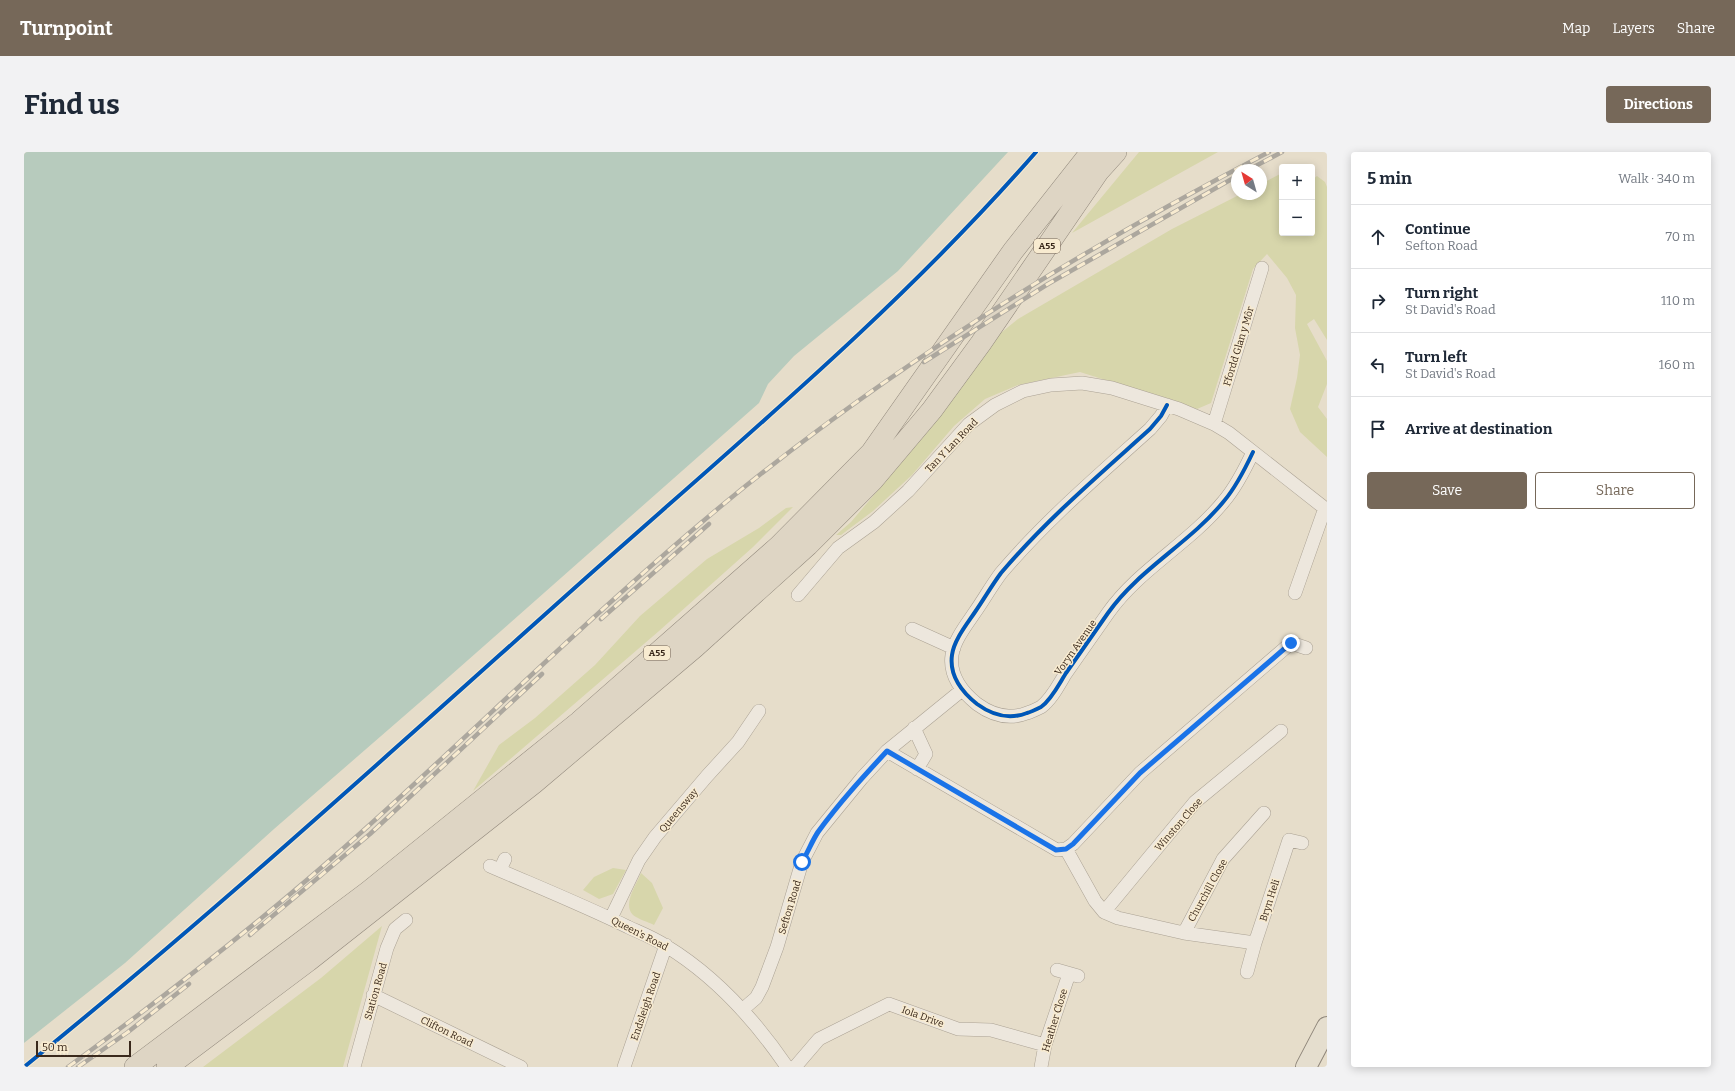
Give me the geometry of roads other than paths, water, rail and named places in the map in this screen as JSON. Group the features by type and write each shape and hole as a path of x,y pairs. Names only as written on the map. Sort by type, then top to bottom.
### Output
{"highway":[{"name":"A55","path":"135,1067 368,892 578,722 779,546 871,453 1013,251 1091,152"},
{"name":"A55","path":"168,1067 308,961 534,783 695,648 808,545 873,480 932,410 981,343 1098,172 1116,152"}],"main road":[{"path":"1306,1067 1327,1027"}],"street":[{"name":"Ffordd Glan y Môr","path":"1214,424 1262,268"},
{"name":"Tan Y Lan Road","path":"798,595 838,548 874,522 908,492 969,424 995,405 1023,391 1051,385 1082,383 1112,388 1167,405 1214,424 1229,433 1326,509"},
{"name":"Voryn Avenue","path":"1167,405 1161,416 1150,429 1039,531 1000,575 966,625 954,648 952,669 955,679 962,690 986,710 997,715 1012,717 1027,713 1042,706 1055,691 1109,611 1140,578 1196,530 1224,501 1239,479 1253,452"},
{"path":"1295,593 1326,509"},
{"path":"912,629 954,648"},
{"path":"887,751 1056,850 1066,849 1073,844 1140,773 1291,643 1306,648"},
{"name":"Sefton Road","path":"742,1010 756,998 762,987 777,947 802,862 817,833 862,778 887,751 962,690"},
{"name":"Queensway","path":"611,918 639,860 655,837 738,742 759,711"},
{"path":"914,728 926,754 918,769"},
{"name":"Winston Close","path":"1104,912 1195,802 1281,731"},
{"name":"Churchill Close","path":"1184,933 1223,859 1264,813"},
{"name":"Bryn Heli","path":"1247,972 1289,840 1302,843"},
{"path":"1066,849 1095,901 1104,912"},
{"name":"Queen's Road","path":"498,865 666,945 706,974 742,1010 774,1048 787,1067"},
{"name":"Churchill Close","path":"1104,912 1118,918 1184,933 1255,943"},
{"name":"Station Road","path":"354,1067 387,948 395,929 406,920"},
{"name":"Endsleigh Road","path":"624,1067 666,945"},
{"name":"Heather Close","path":"1041,1067 1045,1045 1068,973"},
{"name":"Clifton Road","path":"373,995 521,1067"},
{"name":"Iola Drive","path":"795,1067 818,1039 889,1004 958,1029 991,1030 1045,1045"}],"railway":[{"path":"68,1067 220,952 293,892 410,788 634,581 726,502 789,452 854,403 988,313 1127,229 1269,152"},
{"path":"1259,164 1282,152"},
{"path":"924,362 1048,284 1231,179"},
{"path":"601,619 709,524"},
{"path":"250,935 370,834 542,674"},
{"path":"78,1067 128,1032 189,984"}]}
